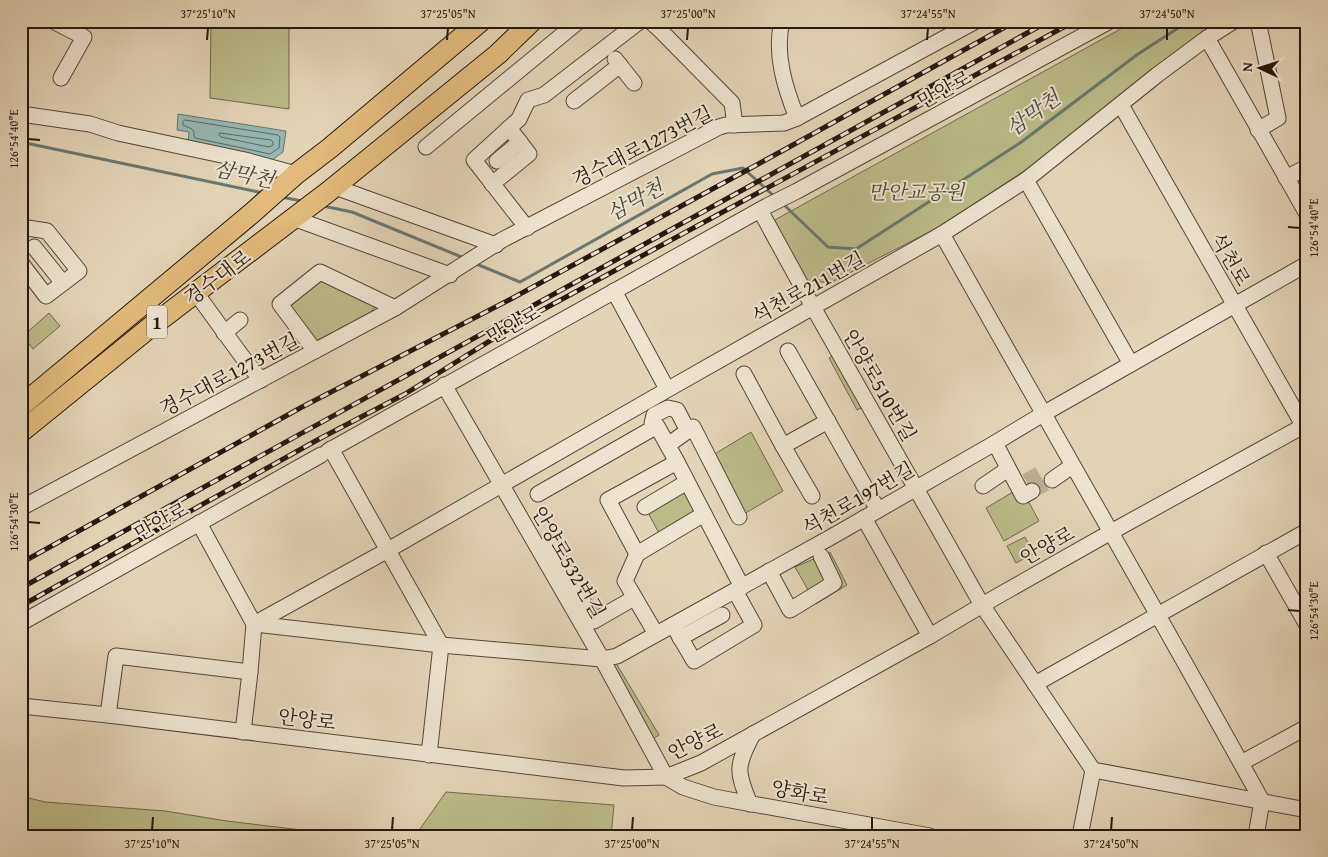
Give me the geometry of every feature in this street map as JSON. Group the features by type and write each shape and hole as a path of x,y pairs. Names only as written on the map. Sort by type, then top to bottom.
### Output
{"main road":[{"name":"1","path":"296,174 330,148 481,21"},
{"name":"1","path":"294,217 498,54 532,21"},
{"name":"경수대로","path":"21,406 251,214 296,174"},
{"name":"경수대로","path":"21,432 141,334 294,217"}],"street":[{"path":"52,21 84,37 60,78"},
{"path":"426,147 579,21"},
{"path":"527,228 474,160 519,119 528,100 544,95 640,21"},
{"path":"650,21 732,103 735,125"},
{"path":"782,21 780,31 780,62 786,91 797,118"},
{"name":"경수대로1273번길","path":"21,508 261,380 312,348 395,308 494,246 719,127 784,123 797,118 976,21"},
{"name":"만안로","path":"21,623 763,208 1110,21"},
{"name":"석천로211번길","path":"502,484 942,234 1026,180 1157,75 1206,38 1234,21"},
{"path":"1258,21 1278,118 1258,130"},
{"path":"1206,38 1307,214"},
{"path":"606,48 634,83"},
{"path":"574,101 620,65"},
{"path":"511,77 528,100"},
{"name":"석천로","path":"1121,105 1306,427"},
{"path":"21,114 90,124 118,133 244,160 296,174"},
{"path":"492,184 529,154 509,128"},
{"path":"497,161 520,142"},
{"path":"1286,178 1307,167"},
{"path":"1026,180 1131,364"},
{"path":"331,189 494,246"},
{"name":"안양로510번길","path":"763,208 813,307 982,605 1093,770"},
{"path":"294,217 452,273"},
{"path":"21,228 47,231 79,271 46,296 21,264"},
{"path":"942,234 1262,801 1256,836"},
{"path":"34,247 63,283"},
{"name":"석천로197번길","path":"602,659 617,656 656,634 677,631 740,592 769,571 995,444 1043,414 1307,264"},
{"path":"368,316 312,348 280,304 320,272 395,308"},
{"path":"614,291 667,389"},
{"path":"196,293 224,333 261,380"},
{"path":"224,333 240,320"},
{"path":"788,350 878,510"},
{"path":"744,374 812,496"},
{"name":"안양로532번길","path":"444,385 602,659 666,777"},
{"path":"652,423 654,416 668,408 677,410 688,430"},
{"path":"783,446 828,421"},
{"path":"538,494 657,426 704,514 754,625 694,661 677,631 722,615"},
{"name":"안양로","path":"21,706 624,778 666,777 700,764 930,636 1111,532 1306,427"},
{"path":"668,444 693,428 739,517"},
{"path":"995,444 1008,470 1025,486"},
{"path":"327,452 388,550 441,645 429,755"},
{"path":"637,554 608,500 677,462"},
{"path":"1049,475 1070,462"},
{"path":"983,486 1008,470"},
{"path":"645,507 687,482"},
{"path":"254,624 502,484"},
{"path":"656,634 625,581 637,554 704,514"},
{"path":"864,518 930,636"},
{"path":"199,523 254,624 243,732"},
{"path":"1035,684 1307,531"},
{"path":"549,542 594,621 634,598"},
{"path":"1266,554 1307,625"},
{"path":"769,571 790,610 834,583 821,556"},
{"path":"254,624 441,645 602,659"},
{"path":"108,715 116,656 250,672"},
{"path":"1240,763 1307,727"},
{"path":"750,804 741,782 740,772 741,758 753,734"},
{"path":"1080,836 1093,770 1307,810"},
{"name":"양화로","path":"666,777 683,787 714,797 930,836"}],"green space":[{"path":"211,21 289,21 289,109 210,98"},
{"name":"만안교공원","path":"1135,21 1229,21 1053,152 937,228 830,283 807,280 773,221"},
{"path":"320,272 379,301 368,316 310,344 280,304"},
{"path":"49,313 60,326 33,349 23,336"},
{"path":"834,355 863,407 857,410 829,358"},
{"path":"751,432 783,491 744,514 713,455"},
{"path":"687,482 704,514 662,539 645,507"},
{"path":"1018,489 1025,495 1039,521 1004,541 986,508"},
{"path":"1025,537 1033,554 1016,563 1007,546"},
{"path":"830,552 847,585 816,604 795,567"},
{"path":"616,663 659,735 650,741 606,668"},
{"path":"446,792 614,805 611,836 415,836"},
{"path":"21,796 45,802 165,811 318,832 320,836 21,836"}],"water":[{"path":"178,114 286,131 283,152 272,160 188,142 189,132 177,130"}],"waterway":[{"name":"삼막천","path":"783,204 828,247 856,249 1020,143 1138,54 1189,21"},
{"name":"삼막천","path":"21,142 263,193"},
{"name":"삼막천","path":"474,263 520,282 712,174 743,168 774,196"},
{"name":"삼막천","path":"281,197 302,201"},
{"name":"삼막천","path":"323,206 352,212 464,258"}],"tunnel":[{"path":"1026,481 1046,470"},
{"path":"1032,491 1052,480"}],"railway":[{"path":"21,563 302,407 509,300 1016,21"},
{"path":"21,588 1049,21"},
{"path":"21,606 319,439 405,394 520,322 1075,21"}]}
